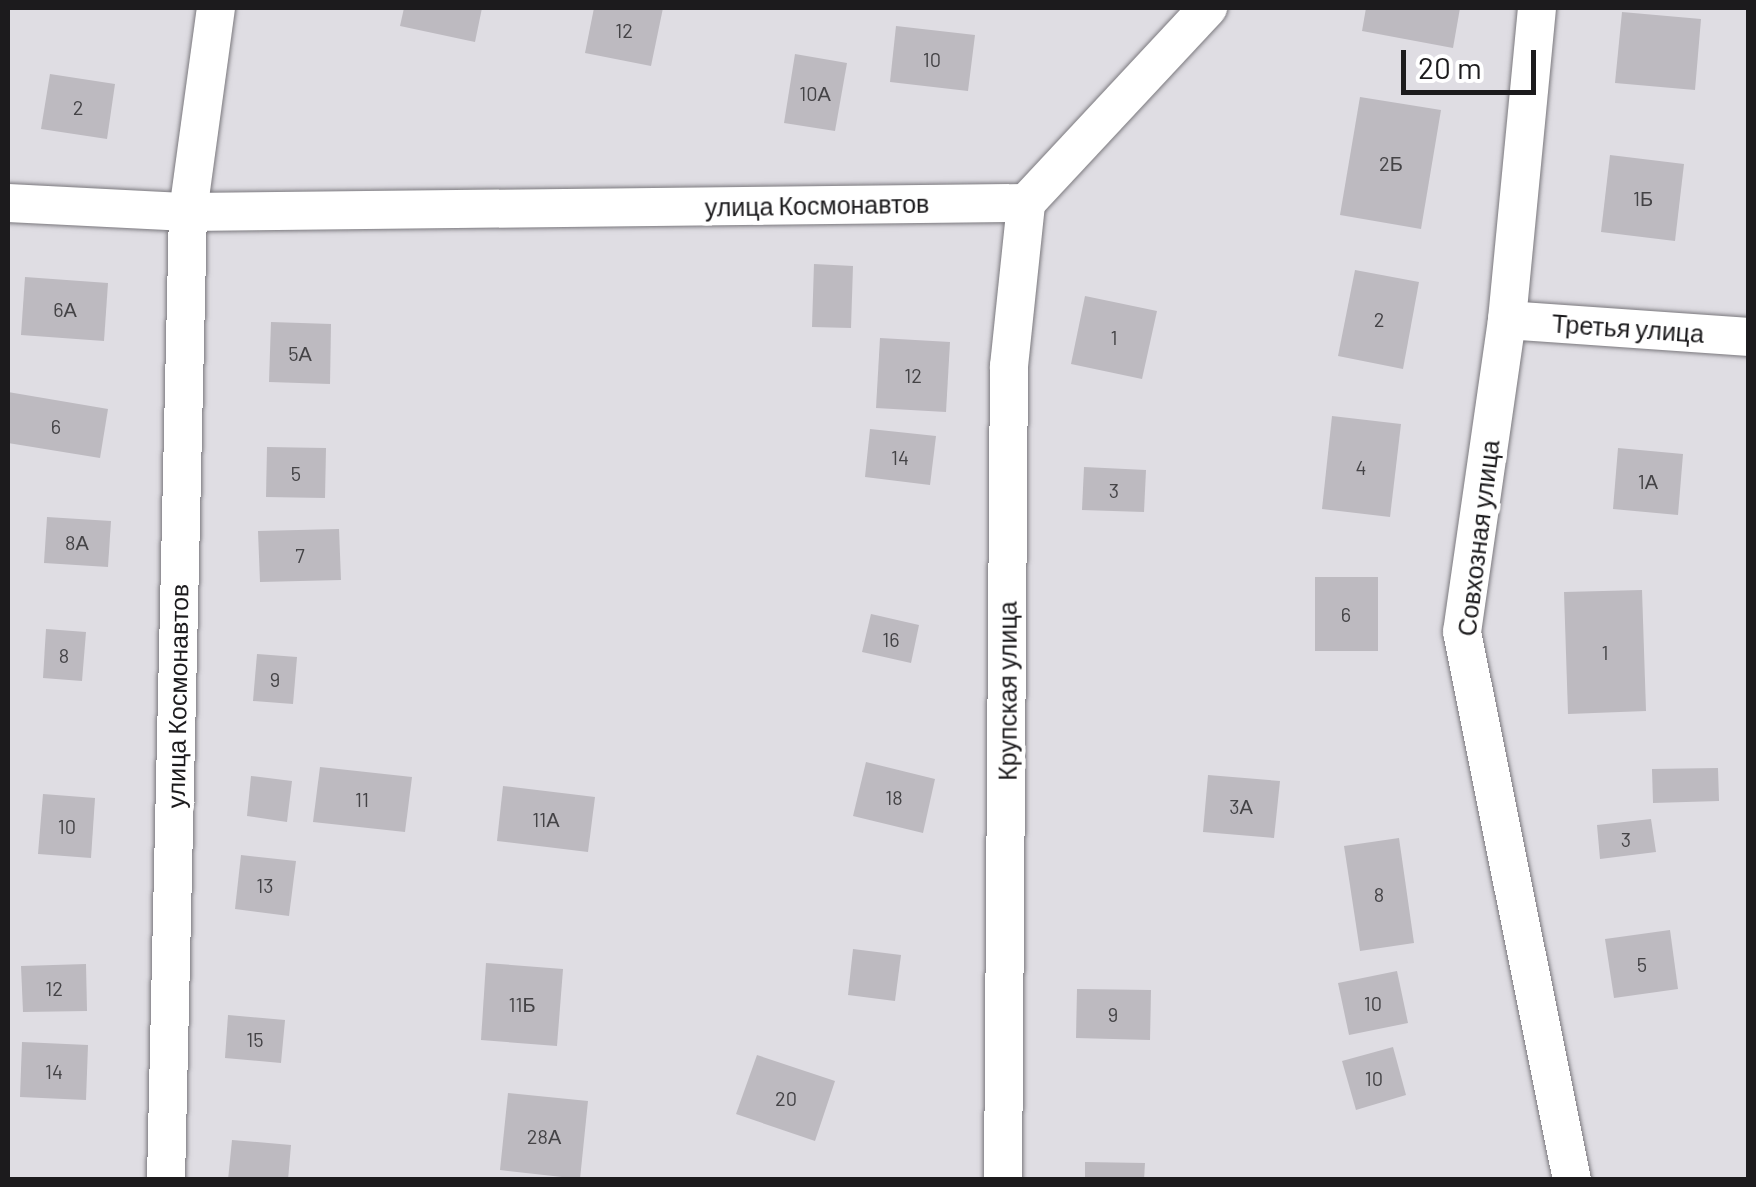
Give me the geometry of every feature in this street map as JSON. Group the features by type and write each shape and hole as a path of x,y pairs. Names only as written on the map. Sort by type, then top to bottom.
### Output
{"street":[{"name":"улица Космонавтов","path":"166,1180 188,212 216,8"},
{"path":"1026,203 1208,8"},
{"name":"Совхозная улица","path":"1537,8 1506,320 1462,632 1572,1180"},
{"name":"улица Космонавтов","path":"8,202 188,212 1026,203"},
{"name":"Крупская улица","path":"1003,1180 1009,366 1026,203"},
{"name":"Третья улица","path":"1506,320 1748,337"}],"building":[{"path":"404,8 482,8 475,42 400,26"},
{"path":"594,8 663,8 651,66 585,53"},
{"path":"1366,8 1460,8 1453,48 1362,31"},
{"path":"1622,12 1701,19 1695,90 1615,83"},
{"path":"896,26 975,35 968,91 890,82"},
{"path":"795,54 847,63 835,131 784,123"},
{"path":"50,74 115,84 107,139 41,129"},
{"path":"1360,97 1441,110 1421,229 1340,215"},
{"path":"1610,155 1684,164 1675,241 1601,232"},
{"path":"814,264 853,266 851,328 812,327"},
{"path":"1355,270 1419,282 1403,369 1338,356"},
{"path":"25,277 108,283 104,341 21,335"},
{"path":"1085,296 1157,311 1142,379 1071,364"},
{"path":"271,322 331,324 330,384 269,382"},
{"path":"880,338 950,342 946,412 876,408"},
{"path":"8,392 108,409 100,458 8,443"},
{"path":"1332,416 1401,424 1390,517 1322,509"},
{"path":"870,429 936,436 930,485 865,477"},
{"path":"267,447 326,448 325,498 266,497"},
{"path":"1618,448 1683,454 1678,515 1613,509"},
{"path":"1084,467 1146,470 1144,512 1082,510"},
{"path":"47,517 111,521 108,567 44,563"},
{"path":"339,529 341,580 260,582 258,531"},
{"path":"1315,577 1378,577 1378,651 1315,651"},
{"path":"1642,590 1646,711 1568,714 1564,592"},
{"path":"871,614 919,625 911,663 862,652"},
{"path":"46,629 86,632 82,681 43,678"},
{"path":"257,654 297,657 293,704 253,701"},
{"path":"866,762 935,779 923,833 853,816"},
{"path":"320,767 412,777 405,832 313,822"},
{"path":"1718,768 1719,801 1653,803 1652,769"},
{"path":"1208,775 1280,781 1274,838 1203,832"},
{"path":"251,776 292,781 287,822 247,816"},
{"path":"503,786 595,797 588,852 497,841"},
{"path":"43,794 95,798 91,858 38,854"},
{"path":"1651,819 1656,852 1600,859 1597,825"},
{"path":"1399,838 1414,943 1360,951 1344,846"},
{"path":"241,855 296,861 289,916 235,909"},
{"path":"1670,930 1678,989 1614,998 1605,939"},
{"path":"853,949 901,955 895,1001 848,995"},
{"path":"486,963 563,969 557,1046 481,1040"},
{"path":"86,964 87,1011 23,1012 21,966"},
{"path":"1397,971 1408,1023 1349,1035 1338,983"},
{"path":"1077,989 1151,990 1150,1040 1076,1038"},
{"path":"228,1015 285,1020 281,1063 225,1058"},
{"path":"22,1042 88,1045 86,1100 20,1097"},
{"path":"1393,1047 1406,1095 1356,1110 1342,1061"},
{"path":"757,1055 835,1081 815,1141 736,1114"},
{"path":"508,1093 588,1101 580,1179 500,1170"},
{"path":"232,1140 291,1145 288,1180 228,1180"},
{"path":"1085,1162 1145,1163 1144,1180 1085,1180"}]}
